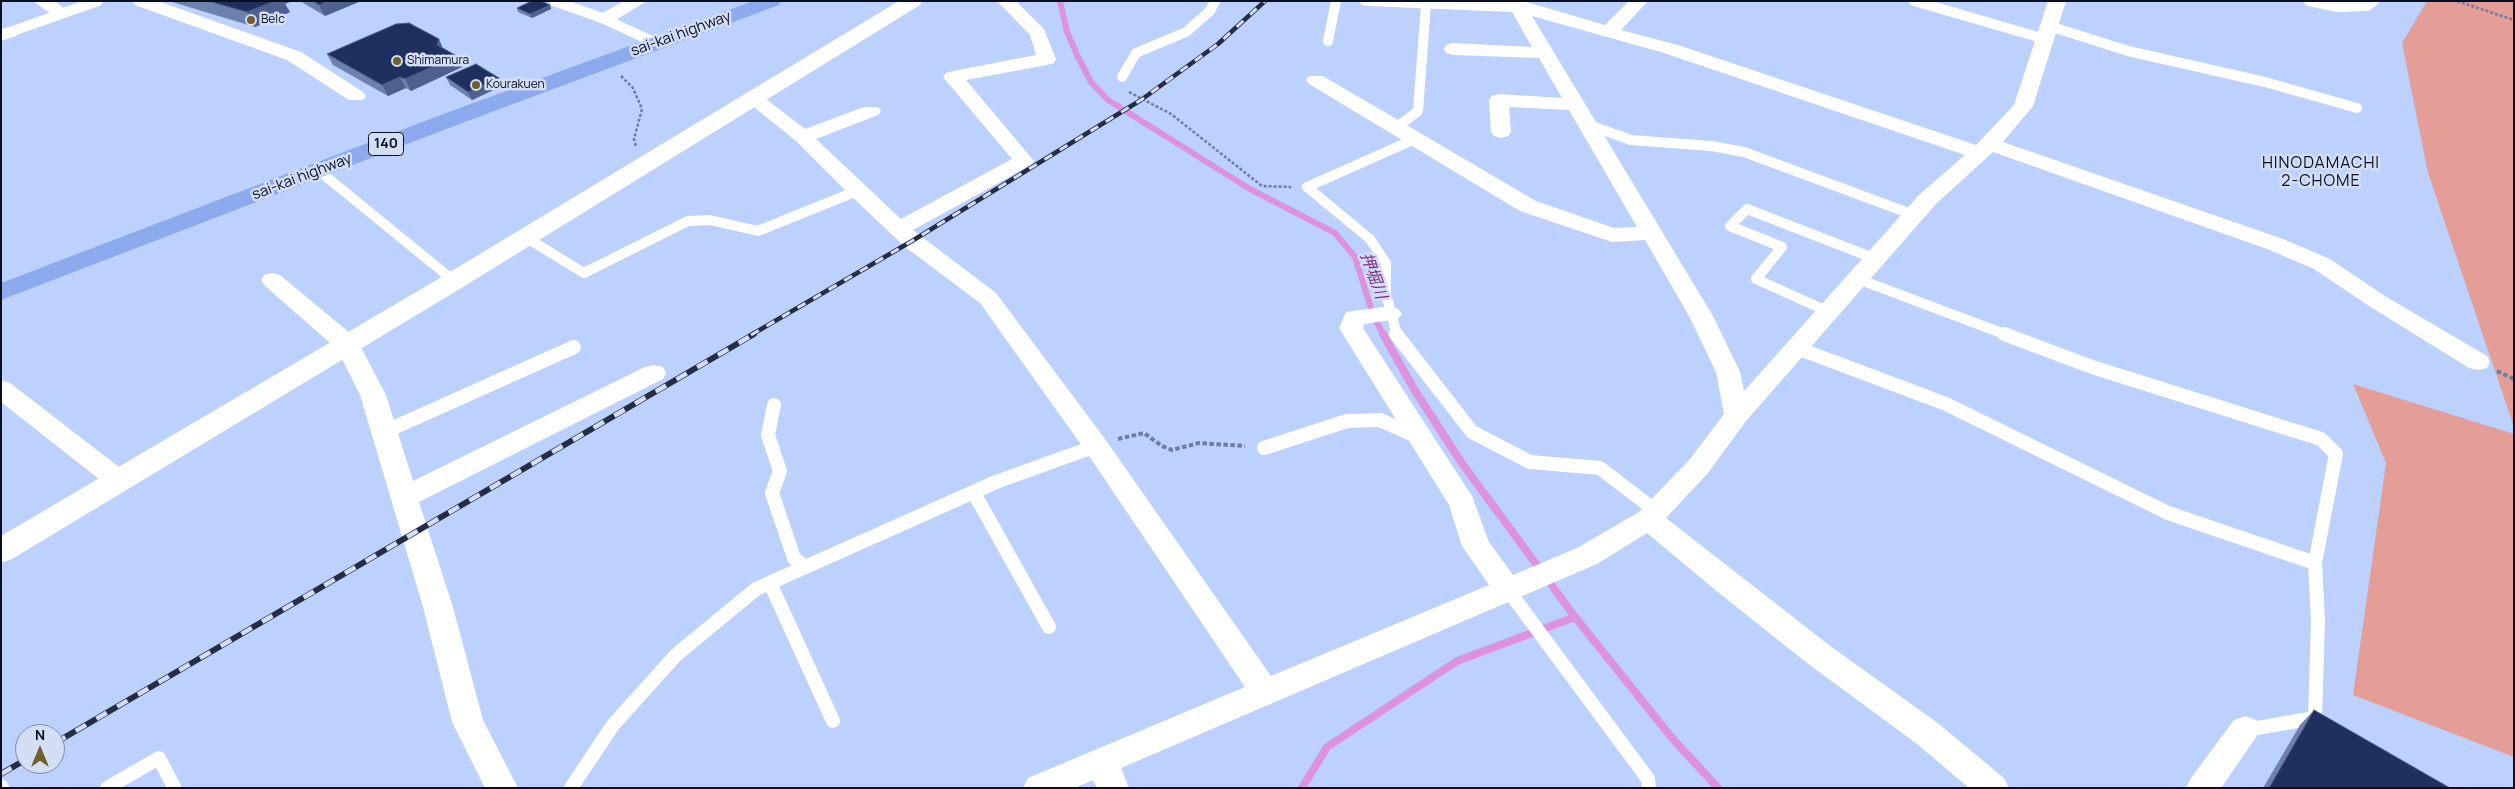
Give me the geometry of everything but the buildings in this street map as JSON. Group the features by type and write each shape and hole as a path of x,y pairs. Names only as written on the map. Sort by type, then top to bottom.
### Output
{"highway":[{"name":"sai-kai highway","path":"1,292 318,170 772,1"}],"street":[{"path":"42,1 61,13"},
{"path":"141,1 294,56 356,96"},
{"path":"605,19 638,1"},
{"path":"1,551 454,281 913,1"},
{"path":"899,229 1024,161 953,76 1047,59 1038,33 1006,1"},
{"path":"1368,1 1426,4 1516,4 1671,49 1984,148 2274,244 2322,264 2478,362"},
{"path":"1609,32 1639,1"},
{"path":"1039,788 1108,775 1264,692 1587,556 1652,515 1699,466 1737,415 1914,215 1984,148 2023,106 2057,1"},
{"path":"1516,4 1650,233 1701,316 1728,372 1737,415"},
{"path":"1453,49 1545,53"},
{"path":"1316,80 1528,206 1612,235 1650,233"},
{"path":"754,99 803,137 857,192 899,229 988,298 1096,446 1264,692"},
{"path":"1501,132 1498,100 1581,114"},
{"path":"803,137 871,111"},
{"path":"272,280 347,344 373,395 403,498 438,607 468,722 502,788"},
{"path":"1389,314 1354,317 1351,328 1462,502 1476,546 1508,590"},
{"path":"403,498 654,372"},
{"path":"1,389 118,480"},
{"path":"1652,515 1729,586 1928,734 1993,788"},
{"path":"2202,788 2245,730"}],"lane":[{"path":"6,34 98,1"},
{"path":"554,1 605,19 656,43"},
{"path":"1122,76 1136,53 1186,32 1210,11 1215,1"},
{"path":"1328,41 1336,1"},
{"path":"1914,1 2265,82 2357,108"},
{"path":"2309,1 2338,7 2366,6 2374,1"},
{"path":"1396,128 1418,110 1426,4"},
{"path":"1581,114 1631,140 1711,146 1744,152 1914,215"},
{"path":"1414,139 1307,187 1370,239 1386,263 1386,294 1389,314 1395,333 1472,432 1530,462 1600,468 1652,515"},
{"path":"318,170 454,281"},
{"path":"525,237 584,273 688,221 710,220 758,231 857,192"},
{"path":"1829,312 1756,279 1782,248 1730,226 1747,209 1876,259"},
{"path":"1858,279 2092,367 2321,439 2336,454 2315,563 2318,621 2315,718 2245,730"},
{"path":"384,432 574,347"},
{"path":"1797,348 1946,404 2168,512 2315,563"},
{"path":"774,405 768,435 780,471 772,493 794,558 805,567"},
{"path":"1264,448 1347,422 1363,420 1380,420 1420,438"},
{"path":"571,788 613,725 676,655 756,589 996,482 1096,446"},
{"path":"974,493 1049,627"},
{"path":"770,583 833,721"},
{"path":"1508,590 1648,779 1649,788"},
{"path":"107,788 159,758 174,787"}],"path":[{"path":"2457,1 2514,20"},
{"path":"607,62 634,88 639,98 642,109 634,139 645,165"},
{"path":"1122,76 1130,94 1170,114 1262,186 1307,187"},
{"path":"1096,446 1137,433 1144,433 1162,446 1172,450 1199,443 1264,448"}],"shaded area":[{"path":"2427,1 2514,1 2514,427 2428,173 2402,43"},
{"path":"2353,384 2514,434 2514,757 2353,695 2386,463"}],"waterway":[{"name":"押堀川","path":"1060,1 1067,32 1078,57 1091,82 1108,100 1250,189 1335,233 1355,257 1374,318 1384,335"},
{"name":"押堀川","path":"1383,334 1414,389 1461,462 1575,617"},
{"path":"1302,788 1327,747 1457,661 1575,617"},
{"path":"1575,617 1672,738 1718,788"}],"railway":[{"path":"751,335 912,241 1141,100 1218,44 1265,1"},
{"path":"65,737 754,334"},
{"path":"1,774 15,766"}],"place":[{"name":"Belc","path":"251,20"},
{"name":"Shimamura","path":"397,61"},
{"name":"Kourakuen","path":"476,85"}],"district":[{"name":"HINODAMACHI 2-CHOME","path":"2321,173"}]}
